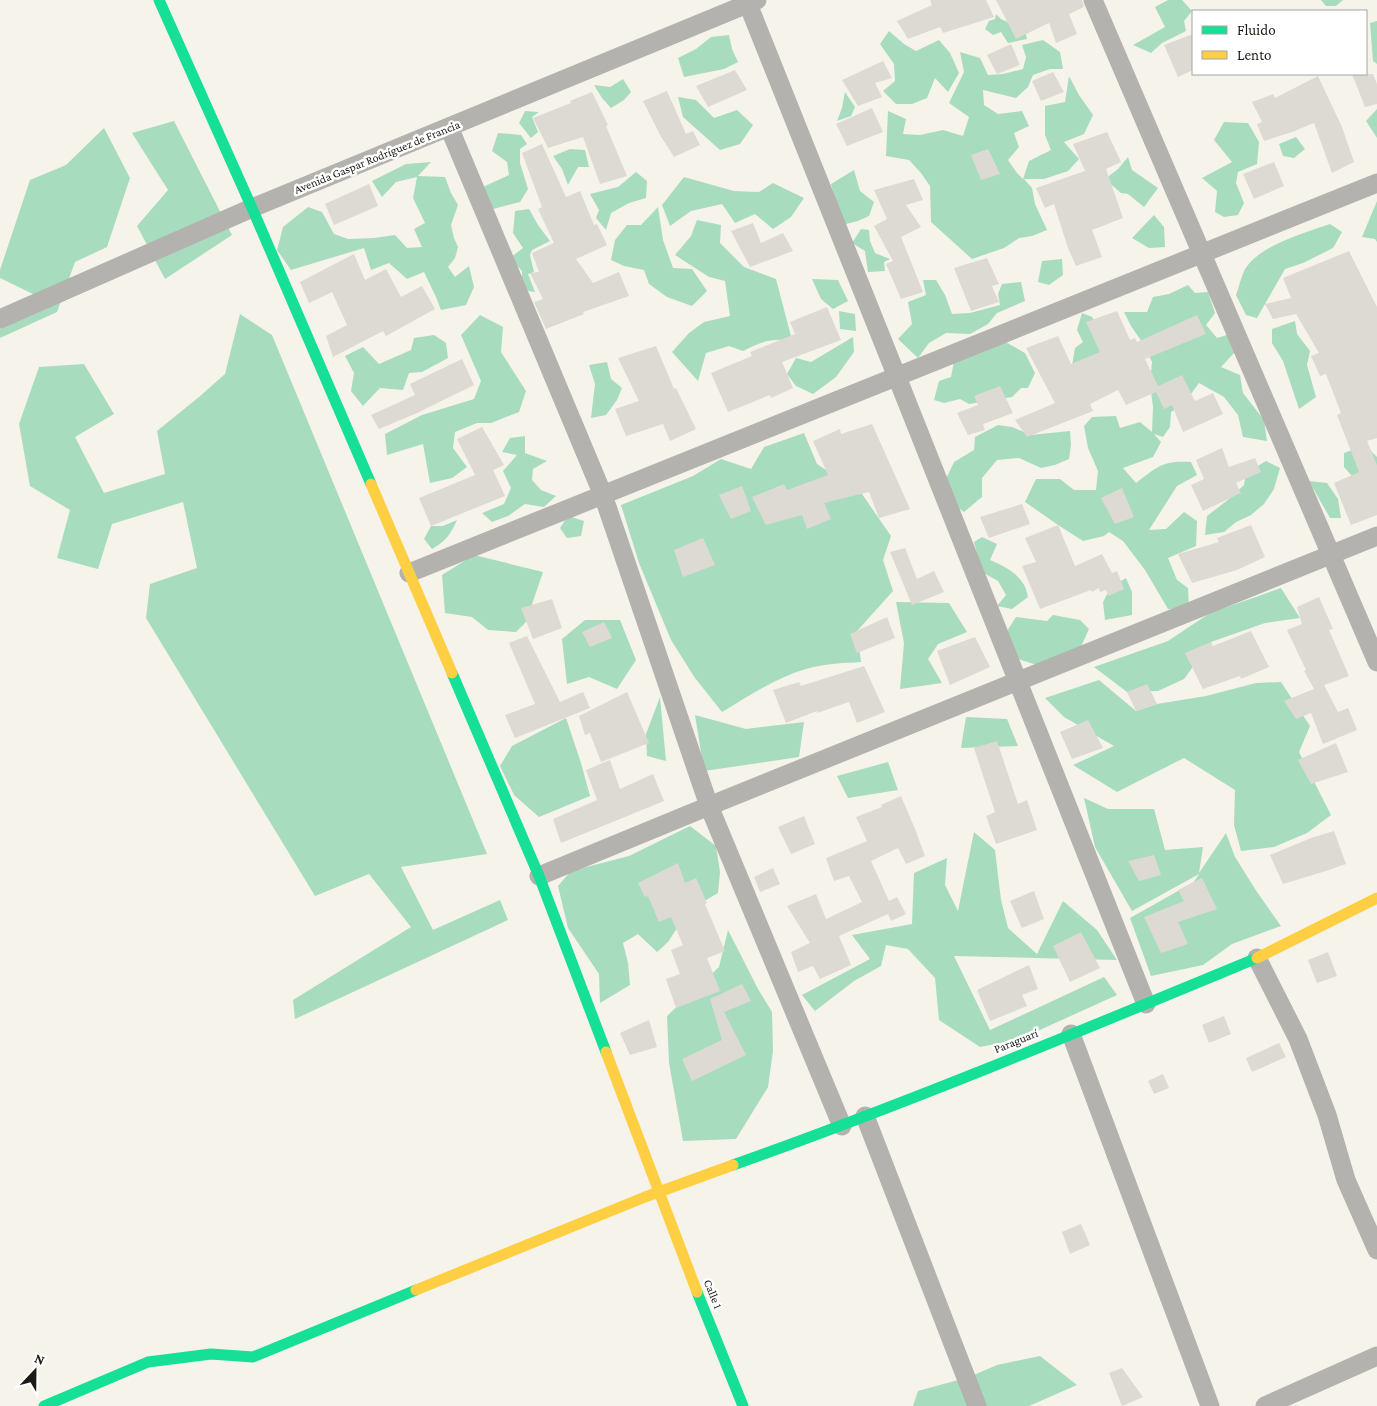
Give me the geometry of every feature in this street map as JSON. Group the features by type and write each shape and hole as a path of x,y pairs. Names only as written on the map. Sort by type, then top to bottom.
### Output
{"street":[{"name":"Calle 1","path":"159,0 252,208 539,876 658,1192 743,1406"},
{"path":"1093,0 1377,662"},
{"name":"Avenida Gaspar Rodríguez de Francia","path":"0,319 252,208 752,2"},
{"path":"752,2 1146,1004"},
{"path":"449,127 603,495 709,806 842,1126"},
{"path":"409,574 1377,183"},
{"path":"539,876 1377,536"},
{"name":"Paraguarí","path":"44,1406 148,1362 211,1354 253,1357 658,1192 842,1126 1146,1004 1256,958 1377,898"},
{"path":"1256,958 1298,1038 1327,1114 1346,1180 1377,1250"},
{"path":"1071,1034 1210,1406"},
{"path":"865,1116 976,1406"},
{"path":"1265,1406 1377,1356"}],"green space":[{"path":"1168,0 1182,0 1192,11 1184,21 1186,31 1162,43 1151,53 1133,45 1165,27 1155,7"},
{"path":"1321,0 1343,0 1336,6 1326,6"},
{"path":"996,14 1001,19 1025,30 1027,39 1008,43 1001,32 993,35 985,29 989,21 995,19"},
{"path":"1377,21 1377,64 1373,61 1370,23"},
{"path":"889,31 904,44 916,51 939,40 950,53 959,73 948,92 935,78 927,98 912,104 896,104 883,91 895,81 894,64 880,44"},
{"path":"729,35 732,49 738,62 724,69 684,77 678,58 696,49 711,37"},
{"path":"1043,40 1060,52 1063,69 1050,69 1033,75 1028,87 1016,98 983,90 984,105 998,114 1022,111 1029,126 1014,133 1019,147 1008,160 1023,179 1029,161 1051,150 1045,135 1045,106 1065,102 1069,76 1093,115 1084,134 1064,142 1079,159 1068,171 1044,179 1024,179 1032,188 1035,204 1047,230 1032,236 1019,238 1004,248 972,259 931,222 930,186 921,173 909,160 886,156 888,111 906,119 903,134 920,135 943,130 963,136 969,117 949,103 964,72 960,52 980,58 988,75 1003,74 1023,69 1026,57 1022,45"},
{"path":"623,79 631,92 624,100 611,108 594,85 610,87"},
{"path":"845,92 855,107 851,116 837,121 842,108"},
{"path":"678,97 696,100 714,118 737,110 753,125 740,144 720,150 683,117"},
{"path":"1377,109 1377,138 1366,121"},
{"path":"525,111 539,112 532,117 538,132 531,138 519,123"},
{"path":"174,121 232,235 165,279 137,226 168,190 132,133"},
{"path":"1224,122 1248,123 1259,142 1257,164 1238,172 1236,183 1244,203 1238,215 1224,217 1215,212 1217,191 1202,178 1232,162 1214,140"},
{"path":"104,128 130,178 107,247 75,262 57,312 0,338 0,329 33,294 0,278 0,270 30,180 66,165"},
{"path":"498,133 521,135 527,144 520,149 520,163 528,189 520,202 493,209 483,187 509,175 507,162 492,151"},
{"path":"1296,137 1305,149 1294,158 1283,156 1279,144"},
{"path":"570,149 585,150 589,167 578,167 568,185 562,169 553,156"},
{"path":"1128,157 1132,170 1158,188 1144,207 1128,194 1121,193 1105,179 1118,169"},
{"path":"431,162 418,176 445,177 458,205 451,225 458,247 455,258 448,267 455,277 469,266 474,287 466,305 441,310 424,272 407,279 389,263 371,270 364,248 291,270 277,250 283,227 308,207 322,212 334,234 348,239 395,235 407,248 422,247 414,229 425,223 413,198 417,177 396,182 382,197 372,181 406,164"},
{"path":"854,170 860,191 874,202 869,216 842,225 831,184"},
{"path":"636,172 647,181 646,198 629,203 611,213 606,230 596,218 599,210 590,194 618,187"},
{"path":"684,177 734,191 759,192 773,183 804,198 791,217 773,229 755,214 735,223 722,204 691,211 670,226 662,205"},
{"path":"1377,201 1377,242 1375,239 1362,237"},
{"path":"658,207 663,240 673,268 692,269 707,291 692,306 667,297 649,284 644,270 624,266 611,260 615,240 627,225 641,225"},
{"path":"529,209 550,241 532,250 530,255 534,272 528,274 535,292 522,290 522,271 510,258 523,248 513,233 515,211"},
{"path":"1154,215 1164,227 1165,247 1149,248 1132,238"},
{"path":"697,220 721,225 720,243 744,267 776,279 792,340 766,341 743,351 729,346 706,353 698,381 672,352 689,333 704,322 730,316 725,281 709,277 675,255 691,236"},
{"path":"1330,224 1342,232 1333,248 1303,263 1285,269 1257,318 1246,315 1236,295 1242,275 1252,261 1261,253 1283,241"},
{"path":"861,229 869,230 870,241 875,253 890,259 884,262 885,271 868,272 865,251 852,243"},
{"path":"1062,259 1063,275 1049,285 1038,282 1042,261"},
{"path":"812,279 838,280 848,301 833,309 821,299"},
{"path":"923,280 936,280 945,295 952,314 970,313 1000,305 998,294 1002,284 1021,282 1025,301 997,313 988,324 970,334 946,333 929,343 918,358 898,339 912,324 908,302 926,295"},
{"path":"1188,285 1195,293 1208,292 1215,313 1206,325 1217,338 1227,335 1235,352 1221,367 1240,375 1243,393 1264,420 1267,441 1243,437 1238,415 1224,397 1199,383 1183,405 1171,412 1170,427 1163,437 1154,434 1161,442 1153,457 1123,468 1136,483 1155,469 1174,462 1191,462 1197,475 1177,486 1149,530 1166,529 1184,512 1197,521 1196,546 1168,558 1177,580 1188,588 1189,608 1168,609 1145,570 1123,541 1109,532 1104,536 1083,541 1025,502 1036,479 1060,479 1074,490 1096,490 1098,471 1088,448 1084,426 1092,417 1116,416 1120,428 1140,422 1152,432 1153,407 1150,384 1152,362 1124,312 1147,312 1153,297 1169,294"},
{"path":"839,311 855,314 856,331 840,329"},
{"path":"1082,313 1092,317 1106,341 1111,361 1072,366 1075,348 1083,342 1077,330"},
{"path":"240,314 272,335 487,854 401,867 433,930 500,900 508,920 295,1019 293,1000 411,927 369,874 315,896 146,618 150,584 197,568 183,502 112,524 98,569 57,558 70,510 30,486 19,424 39,367 84,364 114,414 75,437 104,493 165,474 157,431 225,374"},
{"path":"480,315 503,327 501,352 526,391 519,412 491,423 477,423 455,432 453,448 467,467 452,478 430,483 423,444 387,455 385,434 422,415 474,399 481,381 461,335"},
{"path":"1295,321 1297,334 1310,351 1307,365 1316,397 1299,409 1283,361 1272,343 1272,329"},
{"path":"434,335 446,343 448,358 422,372 409,373 403,390 380,388 363,406 351,391 354,373 345,356 363,347 379,364 411,350 414,338"},
{"path":"853,337 854,352 836,377 813,394 796,386 787,374 796,358 811,362"},
{"path":"1002,340 1025,353 1035,373 1028,388 1021,388 1012,397 969,404 960,399 944,403 934,400 939,381 951,377 954,361"},
{"path":"607,362 611,379 622,388 617,400 606,415 591,418 595,384 589,365"},
{"path":"998,425 1012,427 1031,435 1070,431 1069,459 1041,468 1019,458 997,460 982,478 982,497 964,512 952,503 945,481 954,462 974,450 975,437"},
{"path":"804,433 817,464 862,494 891,536 883,560 893,591 857,631 861,662 833,664 806,669 784,677 722,712 695,678 671,640 639,563 621,505 693,476 721,459 751,469 764,447"},
{"path":"525,436 525,453 547,461 533,469 532,480 541,490 556,496 544,507 525,504 508,516 492,522 482,513 504,504 511,488 503,471 517,455 502,452 510,438"},
{"path":"1358,448 1370,450 1377,457 1377,465 1359,484 1344,467 1344,453"},
{"path":"1266,461 1280,468 1274,489 1264,504 1251,515 1236,522 1224,532 1205,535 1207,516 1244,485 1246,473"},
{"path":"1309,481 1327,483 1338,499 1341,518 1330,518"},
{"path":"568,516 584,521 581,536 567,538 560,528"},
{"path":"457,520 447,537 432,549 424,539 431,526 443,526"},
{"path":"982,537 997,544 990,560 1013,573 1021,580 1025,588 1028,597 1012,609 997,606 1006,595 998,581 982,572 974,542"},
{"path":"474,555 543,572 526,622 516,632 488,630 472,617 445,613 442,575"},
{"path":"1126,578 1132,592 1132,615 1105,620 1103,602 1111,587"},
{"path":"1281,588 1300,618 1265,623 1211,642 1184,679 1158,691 1127,692 1094,667 1168,641 1210,613"},
{"path":"896,602 949,603 967,632 938,644 928,659 942,683 900,689 904,643"},
{"path":"1053,615 1080,620 1089,629 1079,651 1043,667 1018,659 1007,631 1016,617 1047,621"},
{"path":"585,620 620,620 636,660 617,689 589,677 567,684 562,639"},
{"path":"1099,680 1136,711 1157,704 1206,696 1256,683 1281,682 1310,726 1299,752 1331,815 1307,833 1274,847 1241,851 1234,825 1235,790 1184,758 1117,792 1073,765 1114,746 1064,717 1045,698"},
{"path":"660,697 666,761 647,756 646,734"},
{"path":"695,715 746,729 804,722 799,757 704,771"},
{"path":"966,717 1007,719 1018,746 961,748"},
{"path":"566,718 590,796 539,817 514,795 500,766 512,746"},
{"path":"888,762 898,790 848,798 837,776"},
{"path":"1084,798 1108,809 1154,809 1165,850 1203,847 1199,873 1226,833 1235,857 1281,926 1232,944 1203,965 1151,976 1130,918 1194,882 1199,874 1132,911 1095,847"},
{"path":"690,826 716,846 720,872 718,893 689,910 668,942 657,952 638,934 623,943 628,963 630,985 600,1003 599,974 568,928 558,886 571,871 629,856"},
{"path":"974,832 995,850 1001,900 1008,928 1037,954 1063,901 1097,930 1117,960 954,956 990,1030 1104,977 1117,995 1020,1039 980,1047 939,1020 935,978 908,949 886,945 881,966 854,981 815,1011 802,995 870,959 852,935 912,924 914,873 947,858 945,885 958,911"},
{"path":"728,930 772,1012 773,1051 768,1087 736,1139 683,1141 669,1063 667,1016 719,967"},
{"path":"1040,1356 1077,1385 1029,1406 913,1406 918,1391 969,1377 997,1365"}],"building":[{"path":"930,0 986,0 994,17 943,33 940,27 908,39 897,21 932,5"},
{"path":"996,0 1082,0 1084,7 1069,14 1077,34 1056,43 1049,23 1016,39"},
{"path":"1192,34 1192,70 1178,77 1164,45"},
{"path":"1011,44 1020,65 997,74 987,55"},
{"path":"883,61 892,78 875,83 882,97 858,106 842,80"},
{"path":"735,70 747,90 708,107 696,86"},
{"path":"1053,72 1064,92 1041,101 1032,81"},
{"path":"1373,74 1377,84 1377,104 1365,107 1352,75"},
{"path":"1318,76 1342,127 1354,162 1332,173 1314,123 1264,141 1257,124 1262,122 1252,102 1273,94 1275,98"},
{"path":"667,91 686,134 693,131 700,145 674,157 660,135 643,101"},
{"path":"592,92 608,125 606,126 627,176 600,184 583,137 548,148 533,118 571,103 570,101"},
{"path":"872,108 883,132 847,146 836,124"},
{"path":"1107,132 1121,162 1106,169 1123,218 1092,230 1102,257 1076,266 1068,248 1054,204 1045,208 1036,188 1085,171 1073,144"},
{"path":"542,144 566,197 580,191 594,225 597,224 607,245 576,259 593,283 619,272 629,296 583,312 584,314 546,329 534,302 543,299 530,273 539,272 532,253 554,243 538,209 542,207 522,153"},
{"path":"988,149 1000,174 981,180 971,155"},
{"path":"1274,162 1284,186 1254,199 1243,174"},
{"path":"914,179 923,200 906,205 921,227 901,237 923,292 901,299 886,264 893,261 874,226 887,219 874,190"},
{"path":"369,184 378,206 334,225 325,204"},
{"path":"753,223 761,243 783,233 793,251 750,267 731,231"},
{"path":"1349,251 1377,307 1377,438 1367,441 1377,465 1377,515 1351,525 1334,483 1359,472 1337,415 1341,413 1326,374 1320,376 1311,356 1319,353 1296,314 1273,319 1265,304 1291,298 1283,278"},
{"path":"354,254 365,280 386,269 401,297 422,286 435,309 386,336 383,331 333,357 326,336 347,325 332,292 309,303 300,282"},
{"path":"987,258 999,284 992,286 999,302 971,311 954,268"},
{"path":"827,307 841,340 782,362 793,388 771,398 770,395 728,412 711,373 752,356 750,352 795,334 790,322"},
{"path":"1117,311 1130,340 1135,338 1137,342 1197,315 1206,334 1145,359 1158,386 1182,375 1195,401 1213,393 1223,414 1183,432 1172,405 1164,409 1156,392 1126,405 1118,390 1090,404 1093,411 1027,437 1015,420 1055,403 1026,348 1058,336 1071,364 1100,352 1086,322"},
{"path":"656,346 674,389 676,388 696,429 670,441 663,424 626,436 615,409 639,401 618,358"},
{"path":"462,359 474,385 379,429 371,415 415,395 410,384"},
{"path":"1000,386 1013,413 983,424 985,430 968,435 957,413 978,405 974,396"},
{"path":"872,424 910,509 879,518 869,492 824,503 831,519 807,529 802,515 766,525 752,497 784,484 787,490 828,475 813,441 840,429 841,434"},
{"path":"482,427 504,465 493,470 505,496 431,526 419,498 475,475 457,439"},
{"path":"1222,448 1229,467 1255,458 1261,472 1236,483 1241,493 1203,511 1191,485 1204,479 1196,460"},
{"path":"742,486 751,511 731,519 719,495"},
{"path":"1122,488 1134,517 1115,524 1101,498"},
{"path":"1022,504 1030,524 989,538 980,517"},
{"path":"1058,525 1075,566 1102,554 1112,573 1117,571 1124,589 1109,596 1106,590 1100,592 1099,588 1040,609 1022,566 1036,562 1025,538"},
{"path":"1251,525 1265,557 1237,570 1192,583 1178,554 1219,542 1217,538"},
{"path":"703,538 715,565 683,577 674,550"},
{"path":"905,548 917,579 934,571 944,592 912,605 890,552"},
{"path":"1319,597 1333,629 1329,630 1349,676 1314,689 1304,671 1306,670 1287,630 1302,624 1297,607"},
{"path":"552,599 562,628 533,639 521,608"},
{"path":"887,617 895,638 857,653 850,634"},
{"path":"604,622 612,638 590,647 582,632"},
{"path":"1251,631 1269,667 1241,679 1240,676 1203,689 1185,653 1211,642 1213,646"},
{"path":"527,636 560,702 583,692 590,708 515,738 505,715 535,704 509,643"},
{"path":"975,637 990,667 950,685 937,651"},
{"path":"864,666 885,712 857,723 849,702 817,713 817,711 786,723 773,690 799,682 801,686"},
{"path":"1147,684 1157,704 1136,711 1127,692"},
{"path":"1324,685 1338,712 1348,708 1357,730 1323,744 1311,713 1296,719 1284,701"},
{"path":"627,692 649,743 601,762 590,733 585,735 579,716"},
{"path":"1088,720 1103,748 1072,759 1060,732"},
{"path":"997,741 1018,804 1027,800 1037,830 996,844 986,816 995,812 974,748"},
{"path":"1336,743 1348,772 1311,784 1298,760"},
{"path":"610,760 620,789 653,774 664,801 561,843 553,819 597,800 586,770"},
{"path":"901,796 925,856 906,864 898,848 871,861 889,901 897,897 906,914 891,921 888,914 839,936 851,965 820,979 813,966 798,972 791,952 810,943 787,906 816,894 826,919 862,902 849,876 834,881 826,858 867,841 856,817 882,807 881,805"},
{"path":"804,816 815,844 791,854 778,827"},
{"path":"1334,831 1346,864 1283,884 1270,855 1311,838"},
{"path":"1154,855 1161,875 1139,881 1128,861"},
{"path":"678,863 685,883 696,878 725,951 707,958 720,991 676,1008 666,979 680,974 671,950 683,945 671,917 659,922 648,896 645,897 638,883"},
{"path":"773,868 780,884 760,892 754,877"},
{"path":"1202,878 1217,909 1178,922 1188,944 1161,953 1144,917 1184,901 1178,890"},
{"path":"1034,891 1044,919 1022,928 1010,901"},
{"path":"1081,932 1100,968 1070,982 1053,946"},
{"path":"1328,952 1337,976 1317,983 1308,960"},
{"path":"1029,965 1038,989 1022,995 1027,1006 990,1021 977,990"},
{"path":"742,984 751,1001 724,1012 746,1055 692,1081 682,1059 722,1040 710,999"},
{"path":"1224,1016 1231,1034 1209,1043 1202,1025"},
{"path":"649,1020 657,1047 630,1055 620,1033"},
{"path":"1279,1043 1286,1057 1252,1072 1246,1058"},
{"path":"1163,1074 1169,1088 1154,1094 1148,1081"},
{"path":"1081,1224 1090,1245 1070,1254 1062,1232"},
{"path":"1122,1368 1143,1397 1122,1406 1109,1373"}],"traffic: fast":[{"path":"159,0 252,208 371,484"},
{"path":"452,673 539,876 606,1052"},
{"path":"733,1165 931,1091 1257,958"},
{"path":"44,1406 148,1362 211,1354 253,1357 416,1290"},
{"path":"697,1292 743,1406"}],"traffic: slow":[{"path":"371,484 452,673"},
{"path":"1257,958 1377,898"},
{"path":"606,1052 697,1292"},
{"path":"416,1290 645,1197 733,1165"}]}
